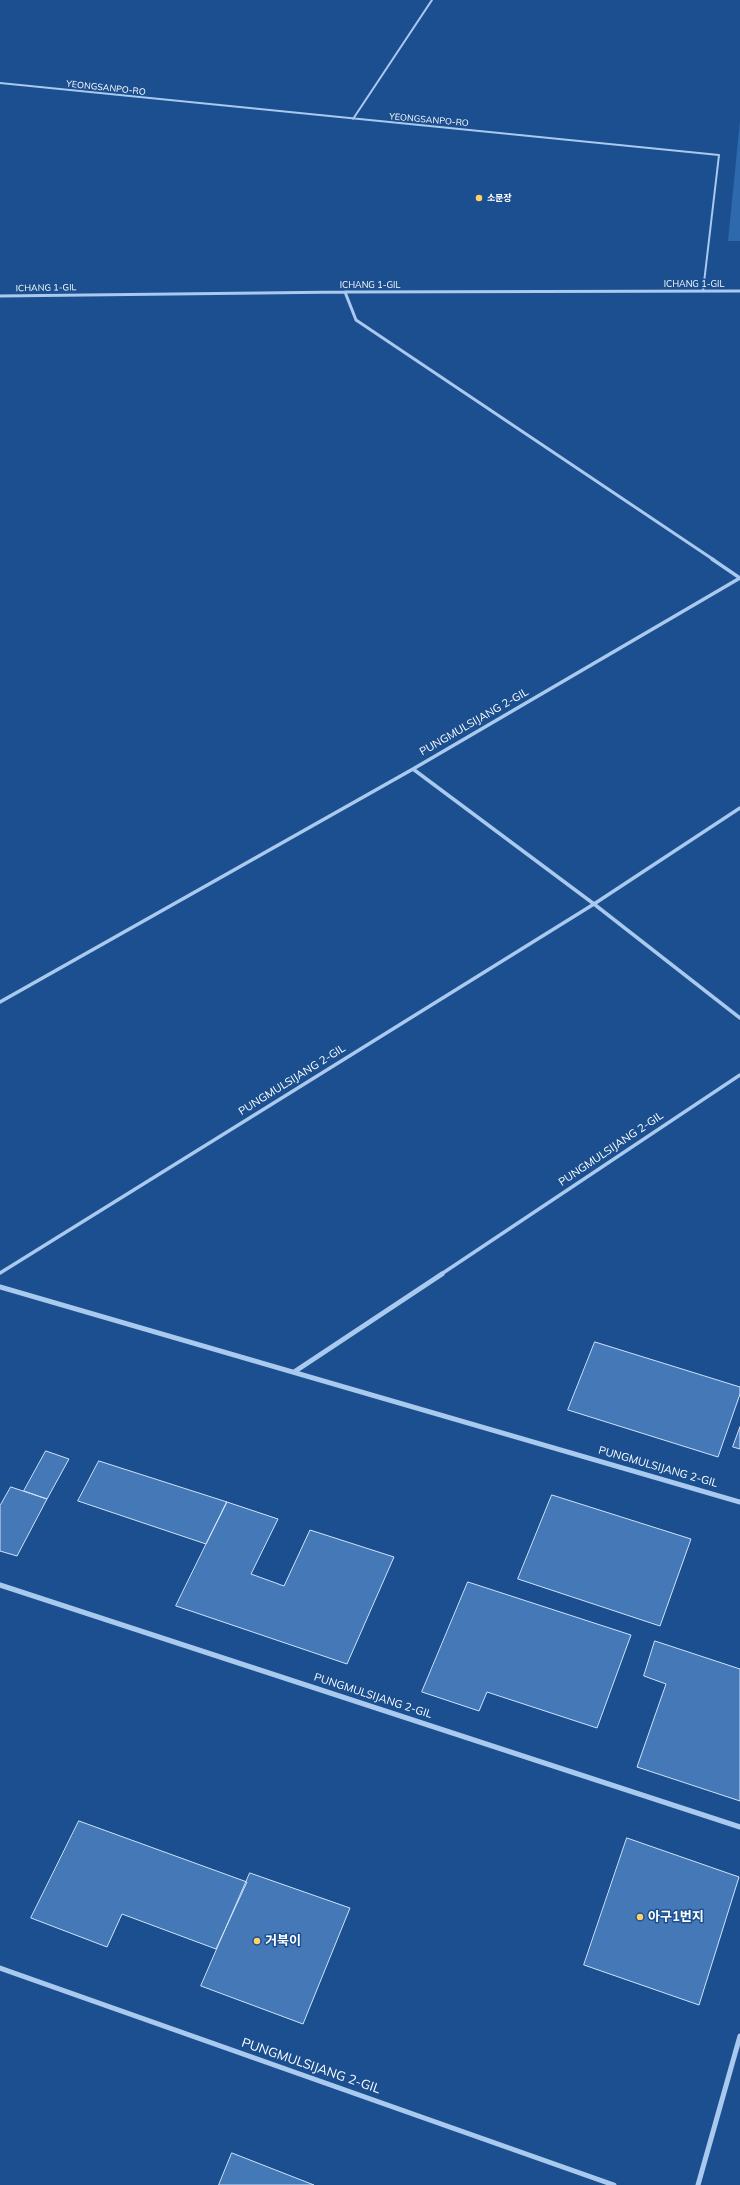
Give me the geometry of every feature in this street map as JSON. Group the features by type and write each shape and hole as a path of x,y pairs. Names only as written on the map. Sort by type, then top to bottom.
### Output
{"street":[{"name":"ICHANG 1-GIL","path":"0,296 345,292 740,291"},
{"path":"345,292 356,320 740,578"},
{"name":"PUNGMULSIJANG 2-GIL","path":"740,578 413,769 594,904 740,1018"},
{"path":"0,1002 413,769"},
{"name":"PUNGMULSIJANG 2-GIL","path":"0,1273 594,904 740,808"},
{"name":"PUNGMULSIJANG 2-GIL","path":"294,1372 740,1076"},
{"name":"PUNGMULSIJANG 2-GIL","path":"0,1287 740,1502"},
{"name":"PUNGMULSIJANG 2-GIL","path":"0,1584 740,1827"},
{"name":"PUNGMULSIJANG 2-GIL","path":"0,1968 614,2185"},
{"path":"698,2185 740,2036"}],"lane":[{"path":"353,119 432,0"},
{"name":"YEONGSANPO-RO","path":"0,83 719,155 703,291"}],"shaded area":[{"path":"740,120 740,241 728,241"}],"building":[{"path":"595,1342 740,1387 740,1394 718,1457 568,1410"},
{"path":"740,1427 740,1449 733,1447"},
{"path":"46,1451 69,1459 47,1499 24,1491"},
{"path":"99,1461 227,1502 206,1544 78,1501"},
{"path":"11,1487 47,1499 17,1556 0,1551 0,1506"},
{"path":"552,1495 691,1539 660,1626 518,1579"},
{"path":"227,1502 278,1519 251,1574 284,1586 310,1530 394,1557 347,1664 176,1606"},
{"path":"468,1582 631,1635 597,1728 487,1692 479,1711 422,1692"},
{"path":"655,1641 740,1669 740,1801 637,1767 666,1684 644,1676"},
{"path":"79,1821 247,1882 216,1949 122,1914 107,1947 31,1918"},
{"path":"627,1838 739,1877 699,2005 584,1965"},
{"path":"250,1873 350,1908 303,2024 201,1986"},
{"path":"232,2153 314,2185 219,2185"}],"place":[{"name":"소문장","path":"479,198"},
{"name":"아구1번지","path":"640,1917"},
{"name":"거북이","path":"257,1941"}]}
